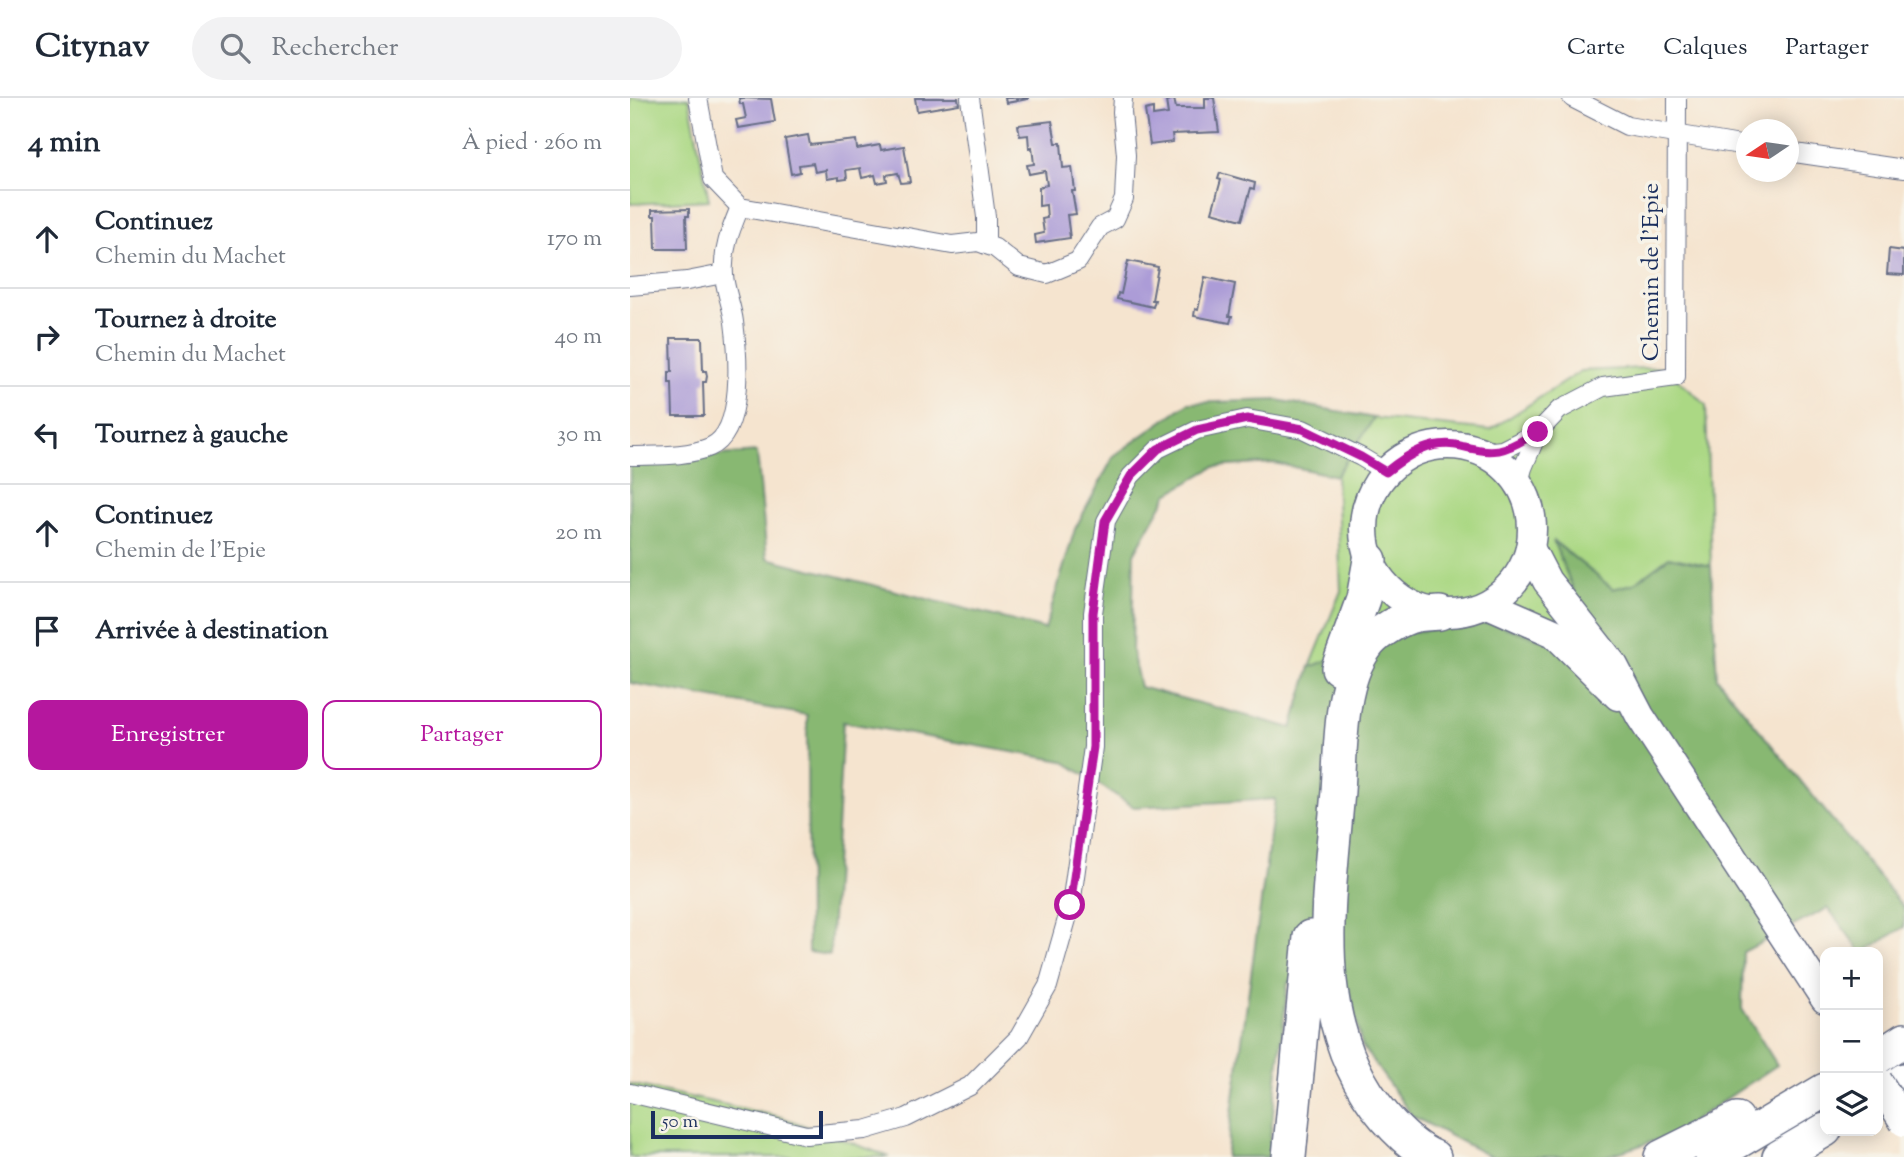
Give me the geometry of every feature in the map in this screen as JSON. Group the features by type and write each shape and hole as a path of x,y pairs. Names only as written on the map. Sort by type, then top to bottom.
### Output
{"highway":[{"path":"1289,1157 1334,681 1363,598 1370,560"},
{"path":"1434,1157 1397,1130 1374,1104 1357,1075 1341,1037 1331,995 1326,947 1341,746 1352,673 1368,644 1379,634 1408,617 1440,613"},
{"path":"1883,1054 1904,1040"},
{"path":"1883,1094 1904,1080"},
{"path":"1712,1157 1820,1093"},
{"path":"1661,1157 1743,1116 1777,1119"},
{"path":"1779,1157 1820,1133"}],"main road":[{"path":"1458,445 1483,452 1505,466 1520,483 1529,503 1533,526 1530,548 1522,570 1507,589 1488,604 1465,612 1440,613 1418,608 1398,597 1381,580 1370,560 1364,537 1365,514 1373,491 1386,472 1407,455 1431,446 1458,445"},
{"path":"1530,548 1548,581 1614,666 1640,716 1820,991"},
{"path":"1488,604 1554,634 1640,716"},
{"path":"1883,1089 1904,1122"}],"street":[{"path":"698,98 713,179 740,208 952,246 978,242 995,248 1019,267 1047,274 1078,261 1100,228 1115,219 1124,198 1126,155 1123,98"},
{"path":"970,98 986,218 986,245"},
{"path":"1572,98 1628,126 1736,145"},
{"name":"Chemin de l'Epie","path":"1483,452 1502,450 1538,432 1559,410 1603,387 1676,377 1677,98"},
{"path":"1799,154 1904,169"},
{"path":"630,456 679,454 712,446 731,425 737,392 734,322 723,274 727,237 740,208"},
{"path":"630,286 687,281 723,274"},
{"path":"630,1093 806,1135 865,1130 906,1118 970,1086 1019,1037 1048,986 1070,905 1093,747 1093,613 1105,521 1131,476 1158,449 1197,430 1247,419 1303,429 1386,472"},
{"name":"Chemin de l'Epie","path":"1520,483 1523,468 1538,432"}],"green space":[{"path":"630,98 689,98 709,200 630,204"},
{"path":"1664,367 1706,405 1711,566 1669,557 1633,584 1613,589 1555,542 1583,612 1544,641 1401,633 1310,667 1341,591 1336,476 1374,418 1490,430 1581,371"},
{"path":"1277,400 1374,418 1336,476 1274,463 1214,467 1168,494 1134,554 1132,651 1140,687 1292,728 1310,667 1401,633 1491,623 1544,640 1583,612 1553,541 1613,589 1633,584 1669,557 1711,566 1717,678 1904,908 1904,927 1872,947 1857,947 1828,908 1743,952 1742,1009 1777,1065 1672,1135 1605,1157 1489,1156 1412,1116 1362,1046 1349,989 1288,982 1268,1157 1226,1157 1275,799 1134,807 1063,761 843,722 830,955 808,952 807,715 630,683 630,462 757,452 767,558 1045,629 1075,529 1114,456 1188,403"},
{"path":"630,1084 781,1117 890,1157 630,1157"}],"building":[{"path":"739,98 771,99 775,122 738,128 736,120 746,118"},
{"path":"915,98 958,98 959,104 917,111"},
{"path":"1005,98 1028,98 1028,99 1006,103"},
{"path":"1205,98 1214,98 1219,132 1172,134 1173,142 1150,145 1145,110 1153,108 1153,116 1168,114 1166,101 1174,99 1176,108 1205,108"},
{"path":"1052,121 1056,143 1061,143 1063,168 1072,167 1076,214 1067,215 1070,238 1036,243 1035,235 1044,233 1042,219 1047,218 1046,205 1039,206 1039,187 1047,185 1045,171 1029,174 1027,165 1034,164 1032,147 1029,148 1028,135 1020,136 1018,125"},
{"path":"808,135 810,145 856,140 857,149 880,145 881,150 904,146 910,182 901,183 898,173 886,175 887,181 877,183 875,175 862,178 860,168 846,170 847,179 827,179 826,170 815,172 813,163 799,165 800,172 791,174 785,139"},
{"path":"1220,173 1255,183 1254,189 1251,188 1242,220 1212,212 1221,180 1218,179"},
{"path":"689,209 689,216 686,216 687,249 656,249 655,216 652,216 652,210"},
{"path":"1889,249 1904,251 1904,275 1887,274"},
{"path":"1128,261 1158,267 1153,307 1117,299 1118,293 1121,294"},
{"path":"1205,277 1235,284 1230,323 1194,316 1195,309 1198,310"},
{"path":"671,338 702,338 703,371 706,371 707,376 706,382 703,382 704,416 673,416 672,383 669,383 669,372 672,372"}],"route":[{"path":"1070,905 1093,747 1093,613 1105,521 1131,476 1158,449 1197,430 1247,419 1303,429 1386,472 1407,455 1431,446 1458,445 1483,452 1502,450 1538,432"}]}
